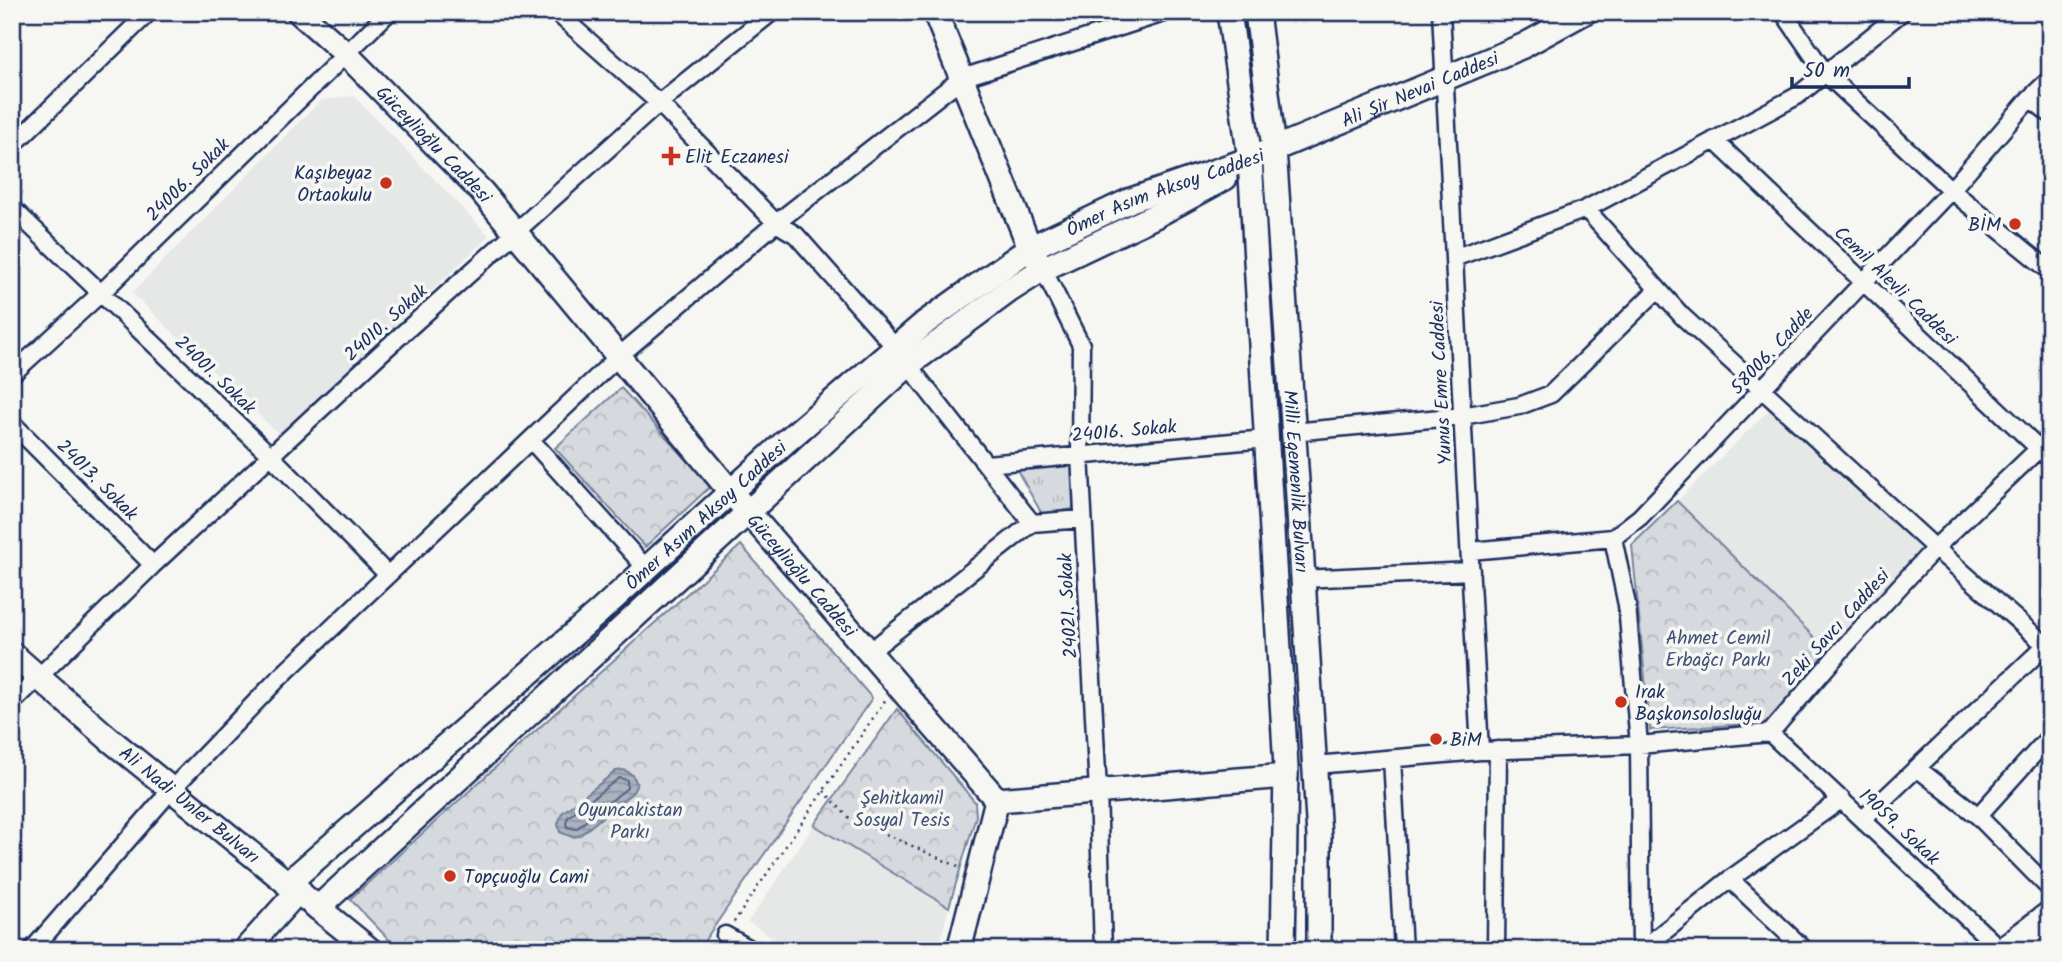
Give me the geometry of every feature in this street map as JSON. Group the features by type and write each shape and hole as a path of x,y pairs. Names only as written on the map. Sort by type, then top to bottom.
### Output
{"street":[{"path":"12,146 149,12"},
{"name":"Güceylioğlu Caddesi","path":"299,12 345,53 482,192 730,491 997,800"},
{"name":"24006. Sokak","path":"12,374 101,293 389,12"},
{"path":"556,12 659,103 776,223 796,235 902,356 1032,523"},
{"name":"24010. Sokak","path":"12,703 153,565 380,354 659,103 772,12"},
{"path":"935,12 1030,248 1043,269"},
{"path":"32,950 172,789 277,680 619,356 776,223 962,78 1167,12"},
{"name":"Milli Egemenlik Bulvarı","path":"1229,12 1250,159 1286,776 1283,950"},
{"name":"Milli Egemenlik Bulvarı","path":"1257,12 1274,149 1293,432 1319,837 1319,950"},
{"name":"Yunus Emre Caddesi","path":"1441,12 1480,751"},
{"name":"Ali Şir Nevai Caddesi","path":"1250,159 1523,46 1585,12"},
{"path":"1783,12 1825,73 1951,190 2050,271"},
{"path":"1454,258 1586,209 1797,96 1902,12"},
{"name":"58006. Cadde","path":"1613,538 1640,517 1863,283 2050,79"},
{"path":"2030,98 2050,114"},
{"name":"Cemil Alevli Caddesi","path":"1714,140 1863,283 2046,449"},
{"name":"Ömer Asım Aksoy Caddesi","path":"318,908 748,510 902,356 926,322 1030,248 1131,200 1250,159"},
{"name":"Ömer Asım Aksoy Caddesi","path":"245,950 293,887 730,491 902,356 1043,269 1169,209 1228,177 1250,159"},
{"name":"24001. Sokak","path":"12,208 272,457 388,575"},
{"path":"1586,209 1682,316 2047,648 1863,819"},
{"name":"24021. Sokak","path":"1043,269 1081,345 1080,455 1098,791 1103,950"},
{"path":"1293,432 1462,416 1519,407 1551,394 1658,289"},
{"name":"24013. Sokak","path":"12,423 153,565"},
{"name":"24016. Sokak","path":"986,464 1266,439"},
{"path":"531,440 645,567"},
{"name":"Zeki Savcı Caddesi","path":"1770,733 1844,646 1935,548 2046,449"},
{"path":"868,653 1032,523 1083,519"},
{"path":"1470,551 1613,538 1627,605 1639,745 1641,949"},
{"path":"1302,579 1471,571"},
{"name":"Ali Nadi Ünler Bulvarı","path":"12,654 108,738 370,950"},
{"path":"1315,765 1480,751 1639,745 1770,733"},
{"name":"19059. Sokak","path":"1770,733 2001,950"},
{"path":"1978,816 2050,736"},
{"path":"1496,950 1498,750"},
{"path":"1392,758 1403,950"},
{"path":"1917,768 1978,816 2050,889"},
{"path":"959,950 997,800 1286,776"},
{"path":"1641,949 1730,879 1842,799"},
{"path":"1730,879 1805,950"},
{"path":"2001,950 2050,913"},
{"path":"725,934 752,950"},
{"path":"2029,950 2050,936"}],"path":[{"path":"725,934 896,684"},
{"path":"824,790 848,817 978,875"}],"shaded area":[{"path":"354,96 489,236 280,435 132,293 321,100"},
{"path":"1772,407 1924,551 1827,650 1677,501"},
{"path":"814,825 949,907 938,950 794,950 748,922"}],"green space":[{"path":"621,388 711,486 645,547 555,448"},
{"path":"1073,463 1073,509 1042,514 1017,470"},
{"name":"Ahmet Cemil Erbağcı Parkı","path":"1677,501 1827,650 1768,723 1650,730 1632,545"},
{"name":"Oyuncakistan Parkı","path":"741,545 872,698 698,950 399,950 350,899"},
{"name":"Şehitkamil Sosyal Tesis","path":"897,709 975,802 976,816 949,907 814,825"}],"water":[{"path":"616,771 630,773 636,781 633,792 579,836 572,837 560,832 558,824 562,813"}],"place":[{"name":"Elit Eczanesi","path":"671,156"},
{"name":"Kaşıbeyaz Ortaokulu","path":"386,183"},
{"name":"BİM","path":"2015,224"},
{"name":"Irak Başkonsolosluğu","path":"1621,702"},
{"name":"BiM","path":"1436,739"},
{"name":"Topçuoğlu Cami","path":"450,876"}]}
